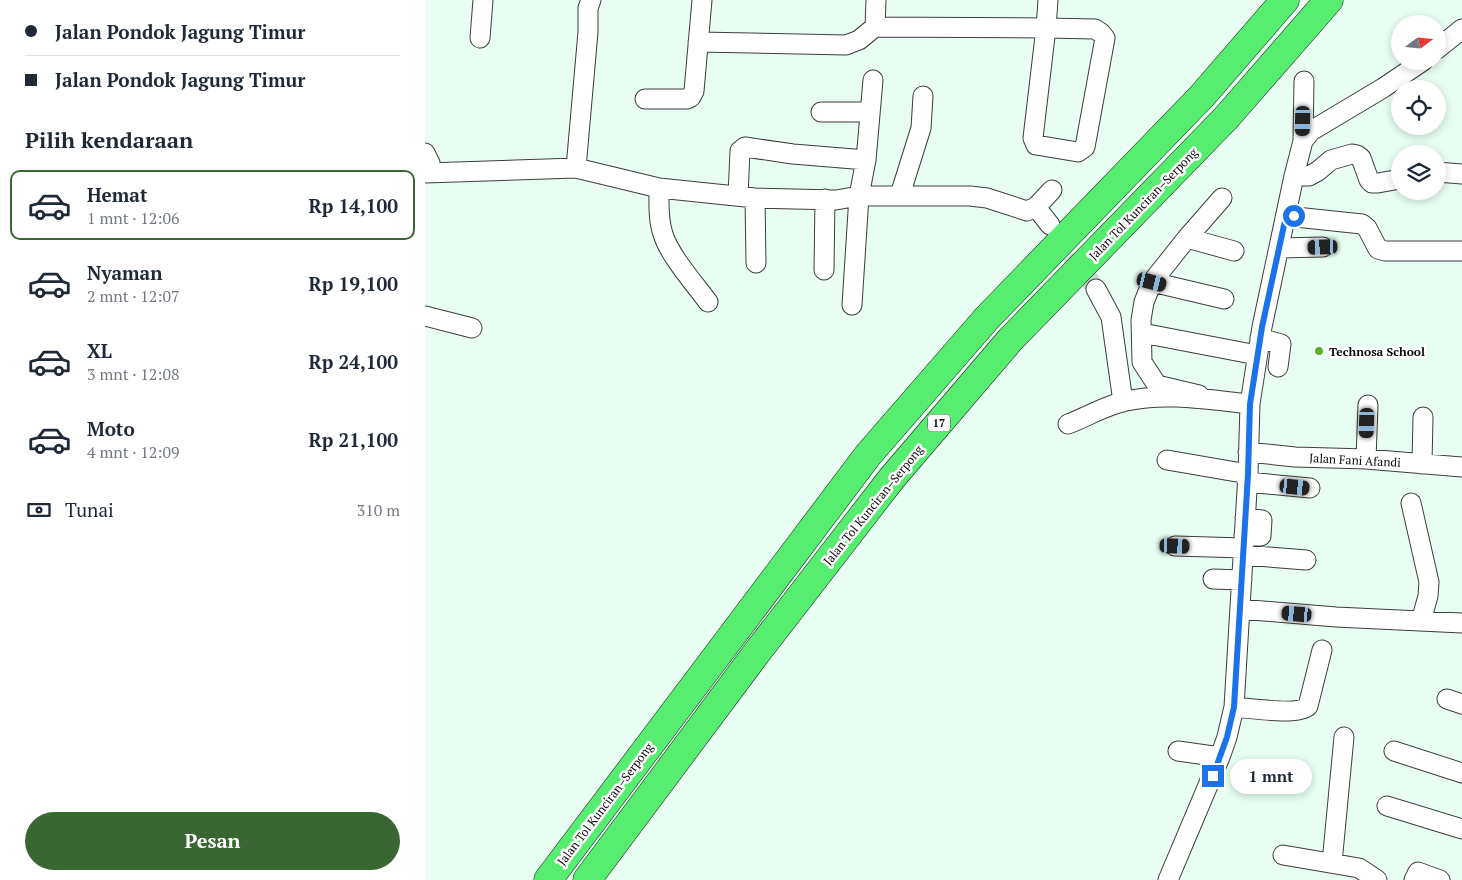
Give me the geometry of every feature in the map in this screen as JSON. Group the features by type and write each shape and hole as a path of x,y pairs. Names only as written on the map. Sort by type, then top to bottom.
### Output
{"highway":[{"name":"Jalan Tol Kunciran–Serpong","path":"548,880 868,455 987,318 1202,96 1285,0"},
{"name":"Jalan Tol Kunciran–Serpong","path":"587,880 758,651 892,478 1010,340 1226,118 1329,0"}],"street":[{"path":"480,38 483,0"},
{"path":"645,99 687,100 691,97 699,42 702,0"},
{"path":"875,27 876,0"},
{"path":"699,42 846,45 859,40 875,27 1046,28 1095,29 1105,38 1085,147 1078,152 1036,145 1033,138 1046,28 1048,0"},
{"path":"576,168 588,32 583,4"},
{"path":"1446,42 1462,29"},
{"path":"1303,141 1311,131 1410,70"},
{"path":"852,305 859,196 866,160 873,80"},
{"path":"1168,880 1220,757 1234,707 1250,404 1259,347 1303,141 1304,81"},
{"path":"900,195 921,128 923,96"},
{"path":"821,112 869,112"},
{"path":"756,263 740,151 745,147 793,154 866,160"},
{"path":"1294,176 1309,176 1319,171 1331,160 1353,154 1361,158 1369,180 1372,183 1391,181"},
{"path":"427,163 576,168 659,188 746,197 836,200 859,196 900,195 981,197 1023,211 1036,208 1052,190"},
{"path":"1446,173 1462,174"},
{"path":"659,188 660,222 663,235 668,246 708,302"},
{"path":"1199,395 1157,385 1142,362 1141,320 1144,302 1152,282 1222,198"},
{"path":"824,270 825,199"},
{"path":"1036,208 1050,225"},
{"path":"1286,216 1361,224 1367,228 1378,249 1385,251 1462,251"},
{"path":"1187,238 1234,251"},
{"path":"1279,248 1323,247"},
{"path":"1152,282 1224,299"},
{"path":"1096,289 1111,316 1123,402"},
{"path":"425,316 472,328"},
{"path":"1142,333 1259,347 1281,344 1278,367"},
{"path":"1068,424 1123,402 1138,399 1164,397 1250,404"},
{"path":"1366,459 1368,405"},
{"path":"1422,464 1423,417"},
{"name":"Jalan Fani Afandi","path":"1248,452 1295,457 1366,459 1462,467"},
{"path":"1167,460 1247,478 1310,488"},
{"path":"1411,503 1429,582 1428,596 1421,622"},
{"path":"1175,546 1244,539 1306,560"},
{"path":"1213,579 1241,580"},
{"path":"1240,609 1336,617 1462,623"},
{"path":"1234,707 1292,712 1306,709 1322,650"},
{"path":"1333,863 1344,737"},
{"path":"1177,751 1220,757"},
{"path":"1393,751 1462,773"},
{"path":"1387,806 1462,829"},
{"path":"1283,855 1359,868 1377,880"},
{"path":"1414,880 1419,872 1441,880"}],"tunnel":[{"path":"1055,232 1096,289"}],"place":[{"name":"Technosa School","path":"1319,351"}],"route":[{"path":"1213,776 1227,737 1234,707 1248,474 1250,404 1262,327 1286,216 1294,216"}]}
